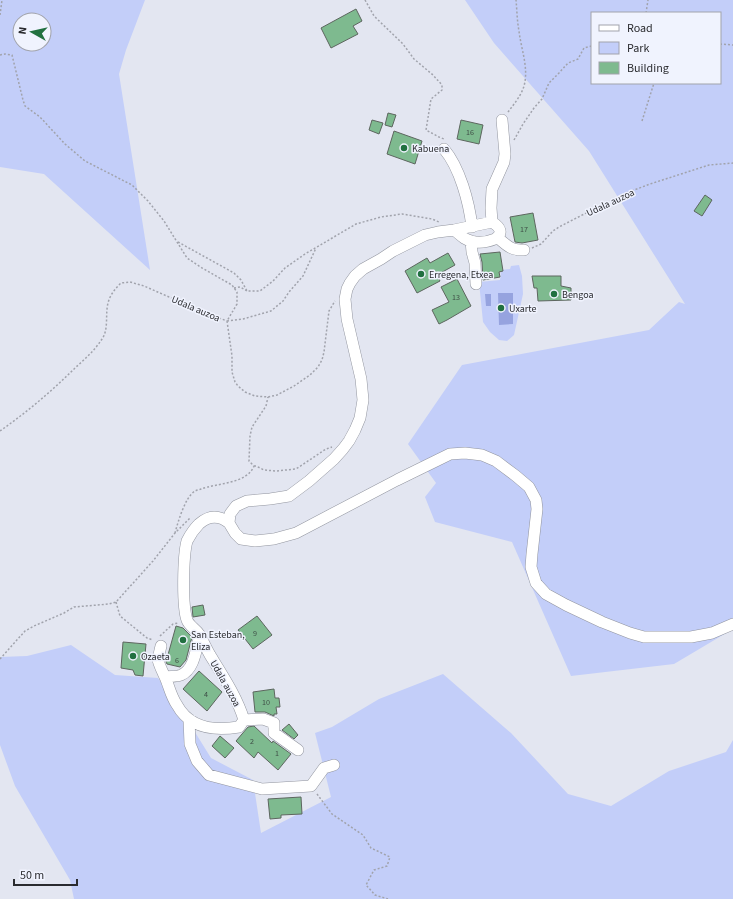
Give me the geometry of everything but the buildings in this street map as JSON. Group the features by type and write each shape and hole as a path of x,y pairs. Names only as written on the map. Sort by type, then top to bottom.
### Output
{"street":[{"path":"492,222 492,190 504,162 505,154 502,120"},
{"path":"444,148 459,174 470,211 472,227"},
{"path":"229,523 230,514 236,506 246,501 289,496 309,481 344,449 355,430 360,418 363,400 361,379 347,319 345,299 347,289 355,276 363,269 393,251 425,235 492,222 500,229 498,238"},
{"path":"454,230 464,238 471,241 485,242 498,238"},
{"path":"498,238 511,248 516,250 524,250"},
{"path":"471,241 475,263 476,284"},
{"path":"188,622 185,605 184,572 186,549 189,537 196,527 208,518 219,517 225,519 241,539 255,541 274,539 296,533 450,454 465,453 482,455 496,461 528,486 536,500 538,509 531,567 536,583 546,594 602,622 644,637 691,637 712,633 733,624"},
{"name":"Udala auzoa","path":"188,622 198,632 209,654 224,676 240,708 244,720"},
{"path":"165,677 182,674 188,670 192,664 200,635"},
{"path":"158,644 158,660 176,704 189,719 202,726 219,729 240,727 244,720 263,719 274,723 274,733 298,750"},
{"path":"189,719 190,744 197,762 209,775 262,789 311,786 324,768 334,765"}],"path":[{"path":"0,14 2,0"},
{"path":"365,0 374,16 403,44 414,59 433,75 442,85 442,90 431,99 426,130 439,137"},
{"path":"502,120 522,93 526,75 526,68 518,30 516,0"},
{"path":"646,12 648,0"},
{"path":"721,44 733,45"},
{"path":"512,142 522,124 542,99 549,83 568,63 578,59 584,48 591,46"},
{"path":"0,55 12,55 23,100 26,106 40,117 65,144 85,161 132,185 148,201 164,221 187,258 234,288 237,292 237,304 227,321"},
{"path":"642,121 654,84"},
{"name":"Udala auzoa","path":"524,250 538,246 553,232 572,220 629,192 709,165 733,163"},
{"path":"234,288 240,287 247,291 260,291 285,268 305,254 356,224 381,217 402,214 432,219 454,230"},
{"path":"178,242 234,273 241,280 247,291"},
{"path":"227,321 244,319 270,311 283,302 289,292 303,276 317,247"},
{"name":"Udala auzoa","path":"0,431 18,419 52,391 94,350 104,338 108,303 112,294 121,283 130,282 144,286 227,321 234,382 245,392 256,396 268,397"},
{"path":"347,289 337,298 329,311 324,352 318,367 310,375 294,386 277,395 268,397 266,406 252,427 249,461 254,466 264,470 276,471 296,469 326,449 349,441"},
{"path":"0,659 25,631 34,626 74,608 116,602 153,561 175,533 180,515 189,498 195,491 240,480 252,470 254,466"},
{"path":"116,602 120,616 147,638 158,644 173,624 188,622"},
{"path":"311,786 332,814 363,835 371,848 390,857 387,866 374,870 366,885 375,895 388,899"}],"green space":[{"path":"0,0 145,0 126,50 119,74 150,270 44,174 0,167"},
{"path":"465,0 733,0 733,629 674,664 571,676 512,542 435,522 425,497 436,483 408,444 462,365 649,330 679,302 685,304 589,151 494,43"},
{"name":"Uxarte","path":"519,265 522,276 523,294 514,335 507,341 499,340 490,332 483,322 479,282 500,280 501,270 510,269 511,266"},
{"path":"71,645 115,675 158,678 185,716 211,758 253,780 261,833 331,797 315,733 332,727 379,699 443,674 511,733 568,794 611,806 669,771 726,752 733,740 733,899 74,899 70,880 15,786 0,745 0,657 27,656"}],"shaded area":[{"path":"498,293 513,293 513,324 499,325"},
{"path":"485,294 491,294 491,306 486,306"}],"place":[{"name":"Kabuena","path":"404,148"},
{"name":"Erregena, Etxea","path":"421,274"},
{"name":"Bengoa","path":"554,294"},
{"name":"Uxarte","path":"501,308"},
{"name":"San Esteban, Eliza","path":"183,640"},
{"name":"Ozaeta","path":"133,656"}]}
